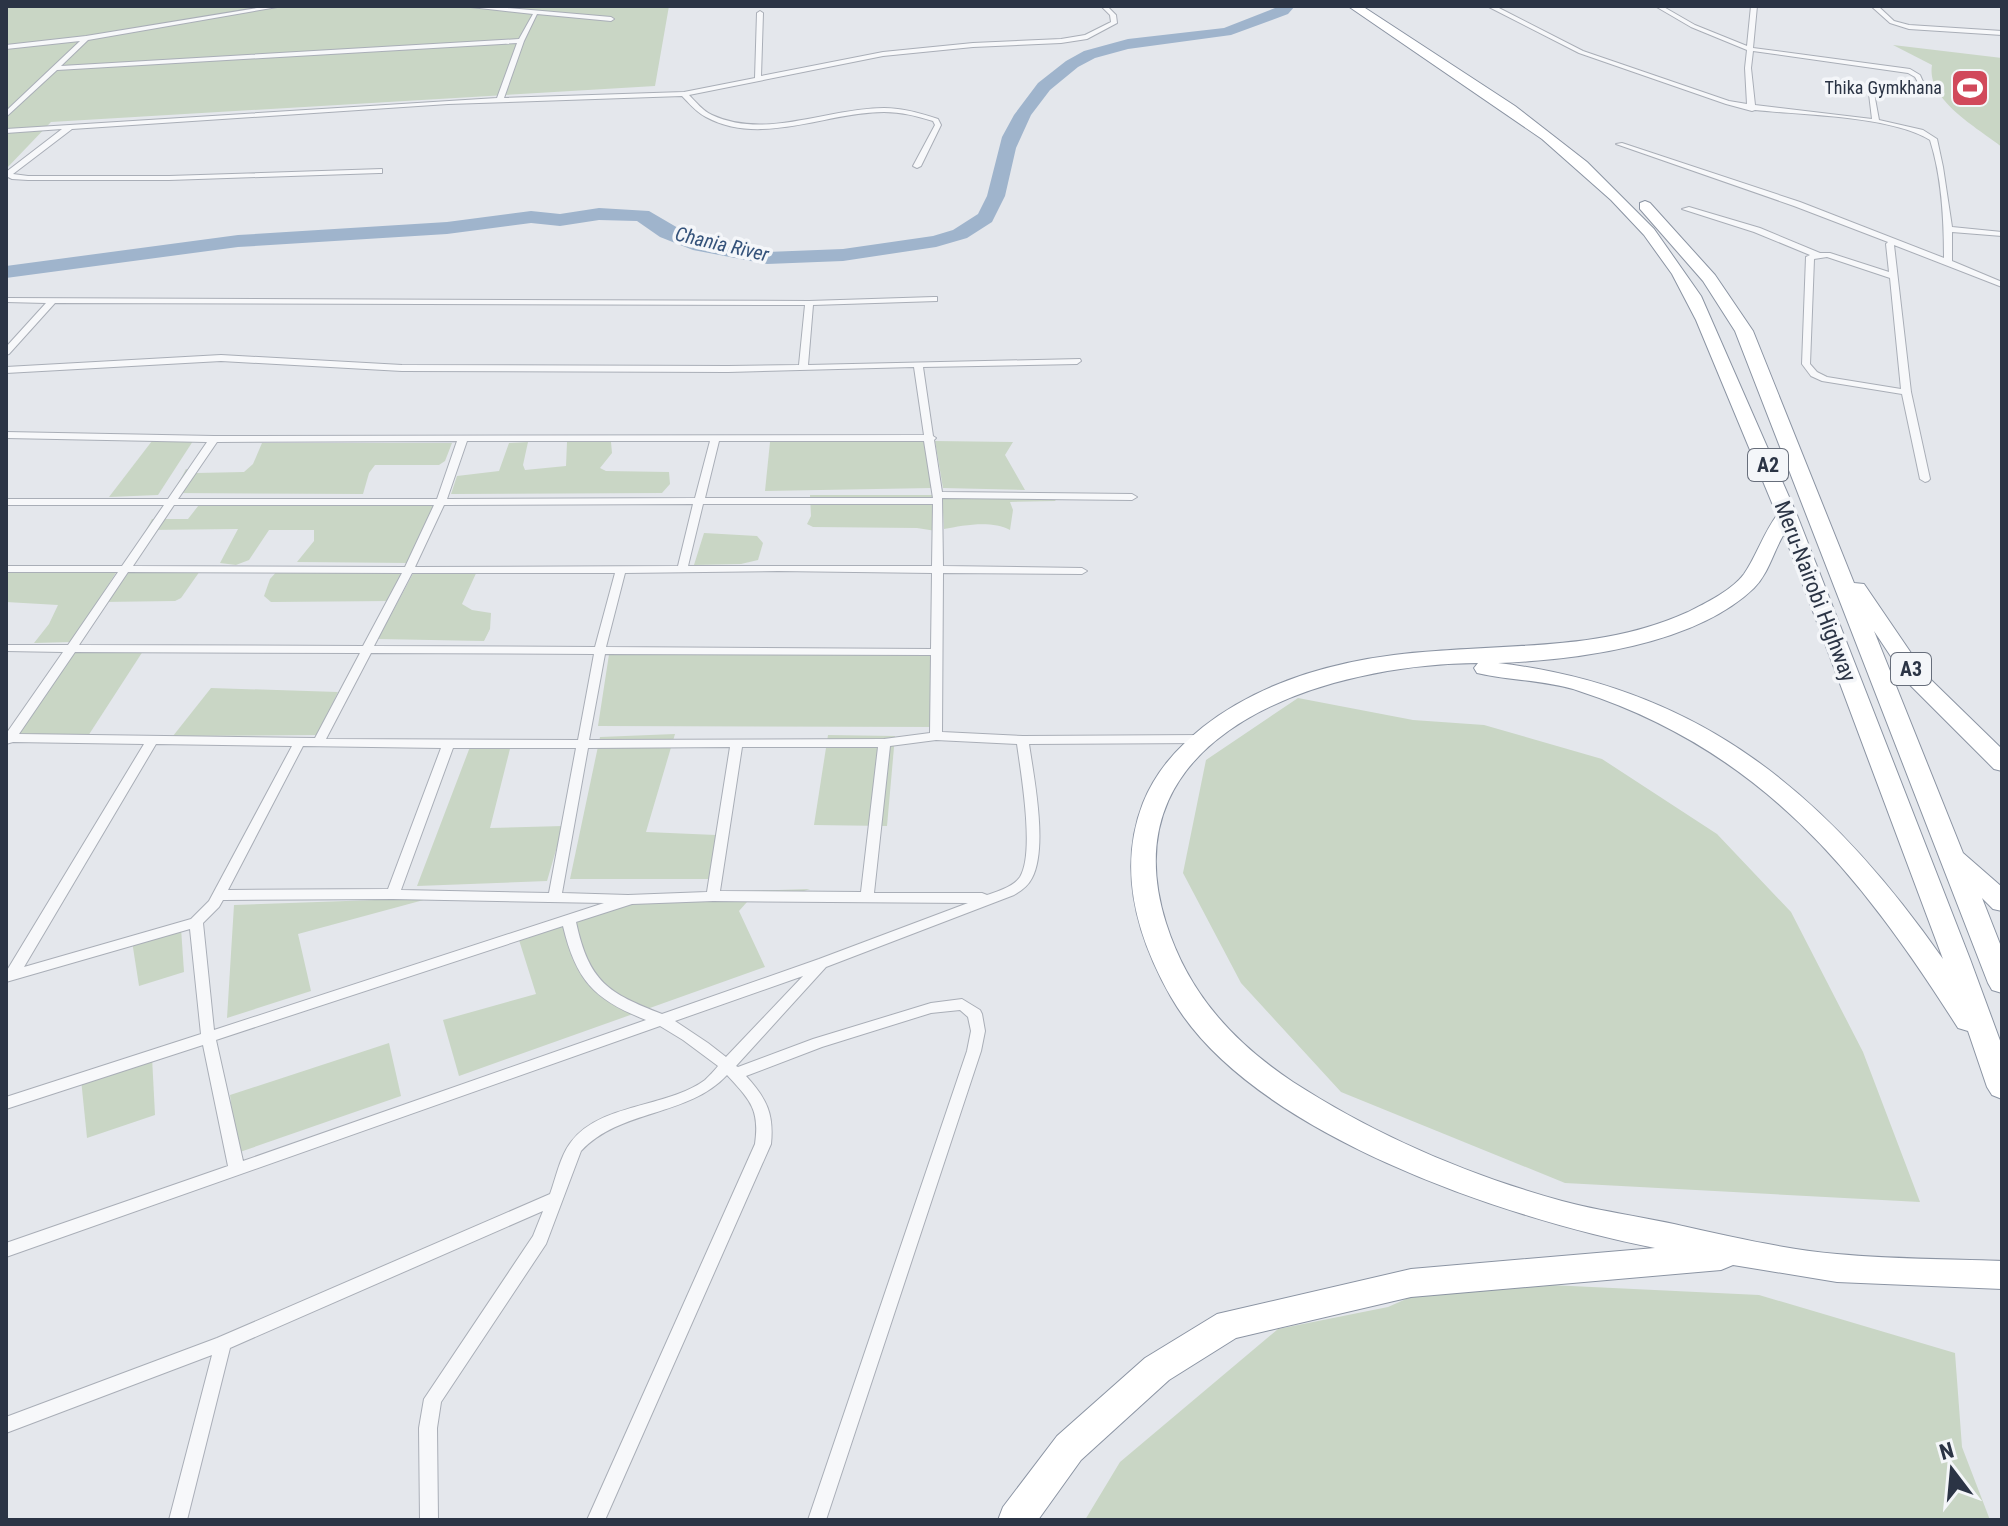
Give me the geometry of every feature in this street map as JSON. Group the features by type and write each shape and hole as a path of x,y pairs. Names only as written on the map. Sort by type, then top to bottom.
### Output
{"highway":[{"name":"Meru-Nairobi Highway","path":"1354,6 1566,148 1651,234 1684,281 1715,337 1787,515 1944,922 2002,1087"},
{"name":"Meru-Nairobi Highway","path":"1368,6 1560,129 1621,182 1669,230 1709,278 1744,331 2002,983"},
{"path":"1787,515 1767,545 1755,575 1743,587 1710,610 1656,631 1597,645 1528,655 1421,658 1305,682 1268,696 1234,716 1179,761 1161,790 1142,857 1142,891 1174,979 1209,1029 1295,1097 1364,1136 1452,1176 1551,1211 1745,1254 1834,1268 2002,1275"},
{"name":"A3","path":"1836,562 1918,680 2002,763"},
{"path":"1365,668 1476,667 1534,674 1587,686 1637,704 1738,755 1825,829 1873,883 1934,964 1992,1059"},
{"path":"1951,855 2002,902"},
{"path":"1016,1520 1069,1448 1157,1369 1229,1325 1411,1283 1745,1254"}],"street":[{"path":"6,47 86,38 280,6"},
{"path":"465,6 535,15 611,19"},
{"path":"6,131 500,99 684,94 883,54 973,45 1033,44 1087,37 1114,23 1113,15 1104,6"},
{"path":"1490,6 1581,52 1645,76 1752,109 1876,122 1923,131 1934,139 1938,150 1948,229 1948,262"},
{"path":"1658,6 1693,26 1750,49 1910,71 1918,76 1926,92"},
{"path":"1752,109 1750,49 1754,6"},
{"path":"1874,6 1892,22 1909,27 2002,33"},
{"path":"758,80 760,13"},
{"path":"500,99 521,41 535,15"},
{"path":"6,115 86,38"},
{"path":"56,68 521,41"},
{"path":"684,94 710,117 742,125 780,124 873,111 925,115 936,120 938,125 917,166"},
{"path":"1872,94 1876,122"},
{"path":"70,127 9,175 169,178 379,171"},
{"path":"1620,144 1895,242 2002,285"},
{"path":"1686,209 1757,230 1817,255 1892,276"},
{"path":"1948,229 2002,234"},
{"path":"1895,242 1890,244 1892,276 1906,392 1925,479"},
{"path":"1817,255 1810,257 1808,369 1825,379 1906,392"},
{"path":"6,300 809,303 934,299"},
{"path":"6,352 52,301"},
{"path":"803,368 809,303"},
{"path":"6,370 221,358 390,367 803,368 1077,361"},
{"path":"918,365 938,498 936,736"},
{"path":"6,435 214,439 931,438"},
{"path":"682,569 702,501 715,438"},
{"path":"7,740 214,439"},
{"path":"318,743 410,567 441,501 463,439"},
{"path":"6,502 1132,497"},
{"path":"6,569 410,567 1082,571"},
{"path":"555,897 600,649 621,570"},
{"path":"6,648 937,652"},
{"path":"7,740 583,744 884,743 936,736 1023,740 1203,739"},
{"path":"9,976 152,740"},
{"path":"6,1250 824,963 992,898 1022,883 1029,873 1032,856 1023,740"},
{"path":"9,976 196,922 220,895 299,743"},
{"path":"713,896 737,743"},
{"path":"867,898 884,743"},
{"path":"393,894 448,744"},
{"path":"220,895 992,898"},
{"path":"6,1103 632,899"},
{"path":"569,921 579,960 598,987 624,1006 661,1020 731,1069 763,1113 763,1144 596,1520"},
{"path":"196,922 208,1037 237,1170"},
{"path":"429,1520 428,1428 433,1399 540,1239 575,1148 587,1135 605,1124 699,1090 731,1069 824,963"},
{"path":"731,1069 931,1008 962,1004 975,1014 978,1031 974,1051 817,1520"},
{"path":"6,1425 223,1343 554,1199"},
{"path":"178,1520 223,1343"}],"green space":[{"path":"6,6 669,6 655,86 51,122 6,169"},
{"name":"Thika Gymkhana","path":"1893,45 2002,58 2002,147 1945,101 1932,78 1932,65"},
{"path":"152,441 193,441 158,495 109,497"},
{"path":"935,441 1013,442 1005,455 1025,490 943,488"},
{"path":"528,442 523,465 525,470 566,466 567,442 611,442 612,453 600,468 606,471 669,472 670,484 662,493 451,494 457,476 499,471 509,443"},
{"path":"770,442 925,442 932,488 765,491"},
{"path":"262,443 452,443 445,461 439,465 375,465 369,473 363,494 173,493 186,469 196,473 244,472 253,464"},
{"path":"1060,494 1055,501 1010,502 1013,510 1010,530 986,524 944,529 942,495"},
{"path":"810,495 934,495 936,531 813,527 807,524 811,516"},
{"path":"439,499 411,563 297,562 314,541 314,530 269,530 249,560 236,565 220,563 238,529 146,530 152,519 188,519 202,501"},
{"path":"704,533 757,536 763,543 758,560 741,564 694,565"},
{"path":"408,568 391,601 271,602 264,596 270,579 279,569"},
{"path":"416,568 478,569 462,604 472,610 491,613 490,629 484,641 378,639"},
{"path":"124,570 200,571 181,598 175,601 102,602"},
{"path":"6,571 117,571 72,642 34,643 49,624 58,605 6,602"},
{"path":"76,648 145,648 88,736 18,735"},
{"path":"610,648 940,653 942,727 598,726"},
{"path":"211,688 338,692 317,735 173,736"},
{"path":"1298,698 1413,720 1484,725 1602,759 1717,834 1791,912 1863,1052 1920,1202 1565,1183 1341,1092 1241,983 1183,873 1206,760"},
{"path":"675,734 646,832 716,835 710,879 570,879 600,737"},
{"path":"828,735 895,736 887,826 814,825"},
{"path":"473,739 512,741 490,828 563,826 547,881 417,886"},
{"path":"810,889 780,899 747,902 739,911 765,967 459,1076 443,1020 536,994 519,940 659,894"},
{"path":"431,898 298,934 311,991 227,1018 234,905"},
{"path":"181,928 184,972 139,986 132,941"},
{"path":"389,1043 401,1096 237,1153 230,1095"},
{"path":"152,1057 155,1115 87,1138 81,1079"},
{"path":"1449,1280 1759,1295 1955,1353 1962,1447 1990,1520 1085,1520 1120,1462 1278,1329 1388,1307"}],"waterway":[{"name":"Chania River","path":"6,272 238,241 447,228 531,217 560,220 599,214 642,215 667,232 700,246 767,258 843,255 936,241 960,234 985,218 1000,184 1007,148 1022,115 1052,78 1072,64 1108,48 1226,32 1283,11 1288,6"}],"place":[{"name":"Thika Gymkhana","path":"1970,88"}]}
